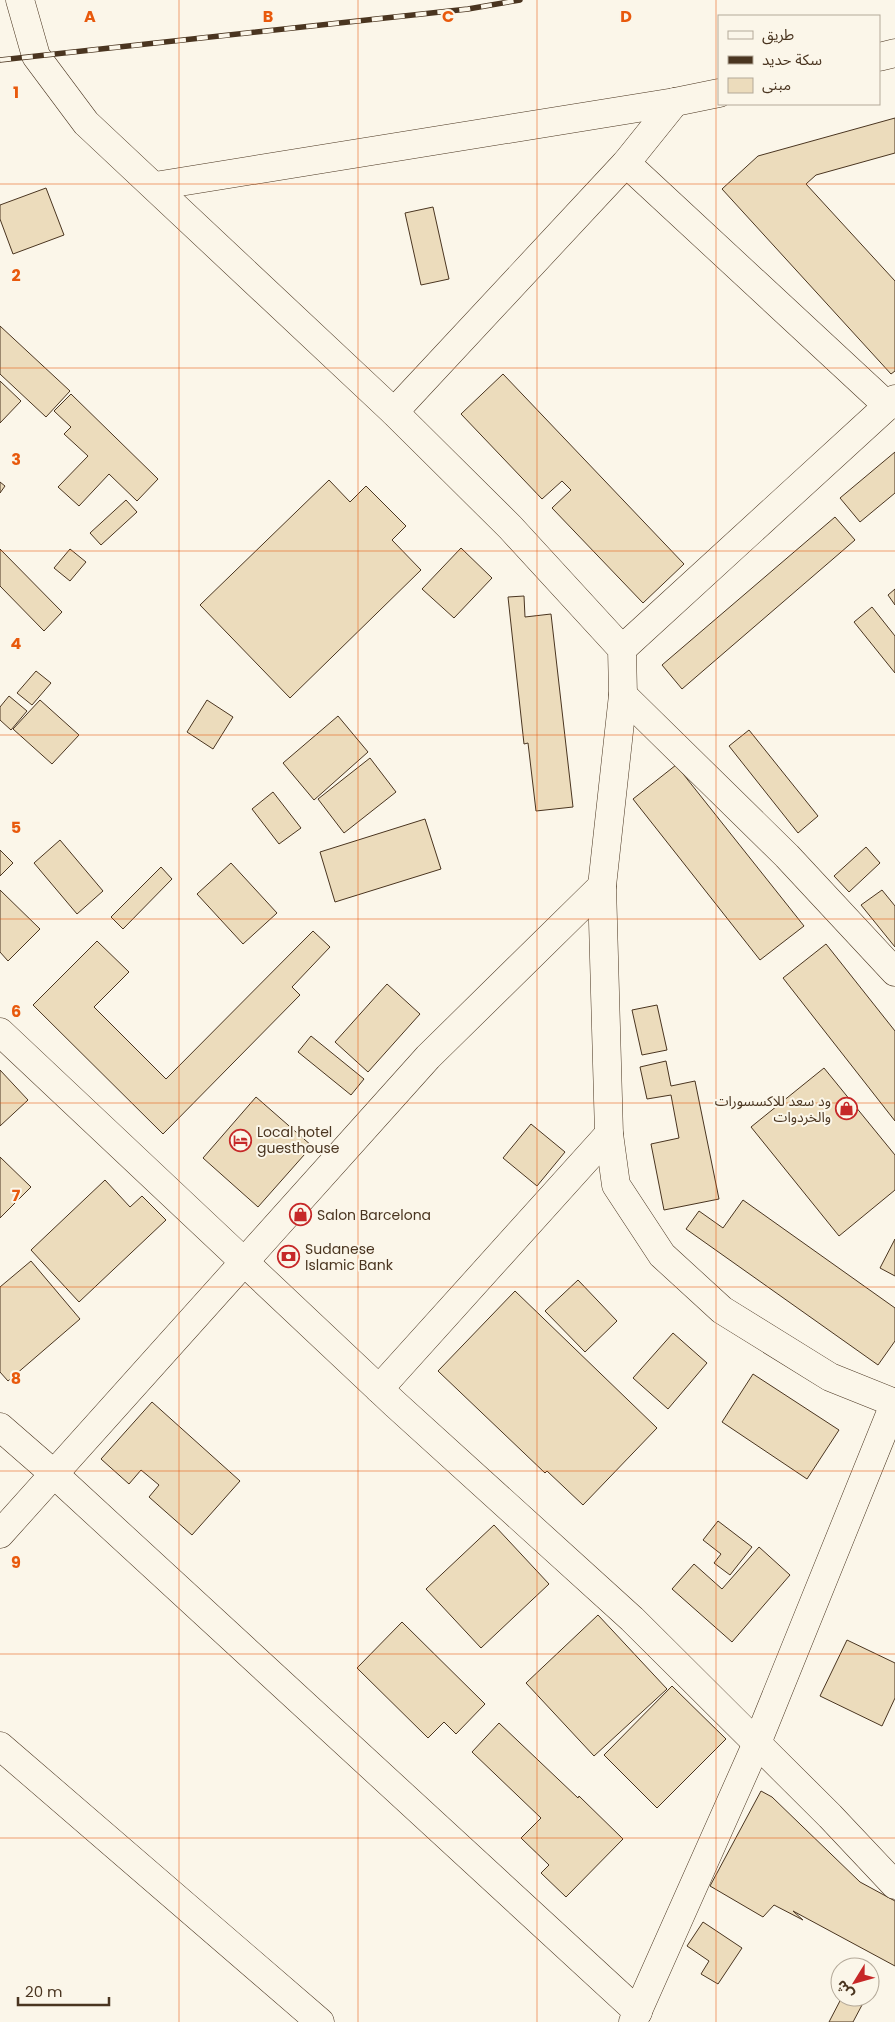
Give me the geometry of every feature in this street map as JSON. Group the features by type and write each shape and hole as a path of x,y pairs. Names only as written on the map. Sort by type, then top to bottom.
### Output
{"street":[{"path":"0,1427 54,1474 636,2017 757,1743 895,1403 830,1377 722,1310 662,1255 616,1185 609,1134 602,886 623,696 622,649 510,527 394,412 86,123 36,56 20,0"},
{"path":"880,57 895,53"},
{"path":"155,186 675,102 718,92"},
{"path":"394,412 626,164 675,102"},
{"path":"622,649 891,402 626,164"},
{"path":"623,696 787,856 895,972"},
{"path":"0,1534 428,1057 602,886"},
{"path":"0,1032 379,1389 632,1619 830,1816 895,1885"},
{"path":"379,1389 609,1134"},
{"path":"0,1746 320,2022"}],"building":[{"path":"895,118 895,153 816,175 806,184 895,281 895,371 891,374 722,189 758,156"},
{"path":"46,188 64,235 13,254 0,219 0,205"},
{"path":"433,207 449,279 421,285 405,213"},
{"path":"0,326 70,391 46,417 0,374"},
{"path":"503,374 684,564 643,603 552,508 571,490 562,481 542,499 461,414"},
{"path":"0,381 21,401 0,423"},
{"path":"71,394 158,479 137,501 109,474 79,506 58,487 88,456 64,434 71,427 54,411"},
{"path":"895,452 895,493 860,522 840,498"},
{"path":"329,480 350,502 366,486 406,526 392,540 421,570 290,698 200,605"},
{"path":"0,482 5,486 0,493"},
{"path":"126,500 137,512 101,545 90,533"},
{"path":"835,517 855,540 682,689 662,665"},
{"path":"461,548 492,578 454,618 422,589"},
{"path":"0,549 62,612 44,631 0,586"},
{"path":"70,549 86,562 70,581 54,568"},
{"path":"895,589 895,605 888,595"},
{"path":"524,596 525,617 551,614 573,807 536,811 528,743 524,744 508,597"},
{"path":"872,607 895,636 895,673 854,622"},
{"path":"36,671 51,683 32,705 17,693"},
{"path":"9,696 27,711 11,730 0,720 0,707"},
{"path":"40,700 79,735 52,764 13,729"},
{"path":"207,700 233,717 213,749 187,732"},
{"path":"338,716 368,752 314,800 283,763"},
{"path":"749,730 818,816 798,833 729,746"},
{"path":"370,758 396,792 344,833 318,799"},
{"path":"676,765 804,926 760,960 633,799"},
{"path":"273,792 301,828 279,844 252,809"},
{"path":"425,819 441,869 335,902 320,852"},
{"path":"60,840 103,891 77,914 34,863"},
{"path":"866,847 880,863 849,892 834,876"},
{"path":"0,850 13,863 0,876"},
{"path":"231,863 277,913 243,944 197,894"},
{"path":"161,867 172,879 123,929 111,917"},
{"path":"0,890 40,929 8,961 0,952"},
{"path":"882,890 895,906 895,947 861,905"},
{"path":"313,931 330,947 292,987 300,995 163,1134 33,1005 97,941 129,972 94,1007 166,1079"},
{"path":"826,944 895,1031 895,1121 783,978"},
{"path":"387,984 420,1014 368,1072 335,1042"},
{"path":"657,1005 667,1050 642,1055 632,1010"},
{"path":"311,1036 364,1079 351,1095 298,1052"},
{"path":"666,1061 671,1086 695,1081 719,1199 664,1210 651,1144 679,1138 671,1095 647,1099 640,1067"},
{"path":"824,1068 895,1155 895,1190 839,1236 751,1127"},
{"path":"0,1070 28,1100 0,1126"},
{"path":"256,1097 312,1146 258,1207 203,1158"},
{"path":"531,1124 565,1152 537,1186 503,1158"},
{"path":"0,1157 31,1187 0,1218"},
{"path":"105,1180 130,1207 142,1196 166,1220 79,1302 31,1250"},
{"path":"743,1200 895,1308 895,1341 878,1365 686,1229 699,1211 723,1228"},
{"path":"895,1239 895,1276 880,1268"},
{"path":"31,1261 80,1319 8,1381 0,1372 0,1287"},
{"path":"578,1280 617,1321 585,1352 545,1311"},
{"path":"515,1291 657,1428 583,1505 547,1471 545,1473 438,1371"},
{"path":"673,1333 707,1363 668,1409 633,1378"},
{"path":"753,1374 839,1430 807,1479 722,1422"},
{"path":"152,1402 240,1481 192,1535 149,1497 159,1485 141,1470 129,1484 101,1459"},
{"path":"718,1521 752,1547 730,1575 714,1563 721,1554 703,1540"},
{"path":"494,1525 549,1584 481,1648 426,1589"},
{"path":"759,1547 790,1575 732,1642 672,1589 694,1564 722,1589"},
{"path":"598,1615 667,1689 594,1756 526,1683"},
{"path":"402,1622 485,1704 456,1734 444,1722 428,1738 357,1668"},
{"path":"847,1640 895,1663 895,1698 882,1726 820,1696"},
{"path":"672,1686 726,1739 657,1808 604,1755"},
{"path":"499,1723 623,1839 566,1897 541,1873 549,1865 521,1838 541,1818 472,1752"},
{"path":"761,1791 772,1797 860,1882 895,1901 895,1966 793,1911 803,1920 774,1905 763,1917 710,1886"},
{"path":"703,1922 742,1948 718,1984 701,1974 709,1961 687,1946"},
{"path":"837,2007 861,2007 853,2022 829,2022"}],"railway":[{"path":"0,60 468,9 520,0"}],"place":[{"name":"ود سعد للاكسسورات والخردوات","path":"847,1109"},
{"name":"Local hotel guesthouse","path":"241,1140"},
{"name":"Salon Barcelona","path":"301,1215"},
{"name":"Sudanese Islamic Bank","path":"289,1257"}]}
